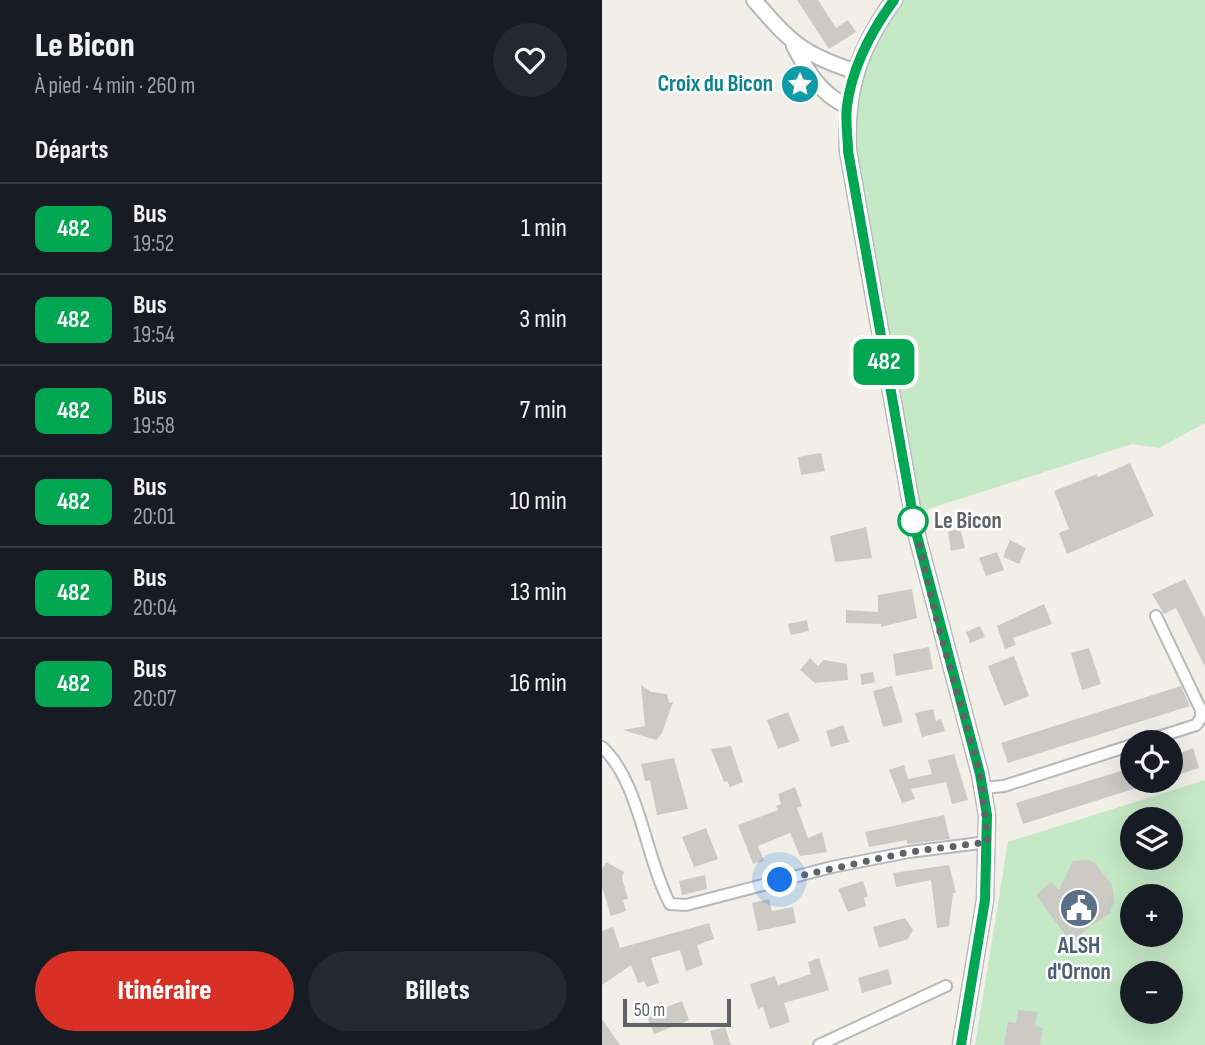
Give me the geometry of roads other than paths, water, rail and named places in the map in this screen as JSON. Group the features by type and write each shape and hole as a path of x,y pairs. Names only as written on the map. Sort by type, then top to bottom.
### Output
{"main road":[{"path":"894,0 874,27 847,106 853,187 912,514 937,621 983,788 988,842 985,900 961,1045"}],"street":[{"path":"754,0 793,45 810,76 835,100 847,106"},
{"path":"793,45 823,62 857,72"},
{"path":"1156,616 1201,710 1201,718 1196,725 1180,730"},
{"path":"602,747 625,780 658,882 670,904 687,905 832,867 909,852 988,842"},
{"path":"983,788 1004,786 1120,749"},
{"path":"819,1045 946,986"}],"place":[{"name":"Croix du Bicon","path":"800,84"},
{"name":"Le Bicon","path":"913,521"},
{"name":"ALSH d'Ornon","path":"1079,908"}]}
